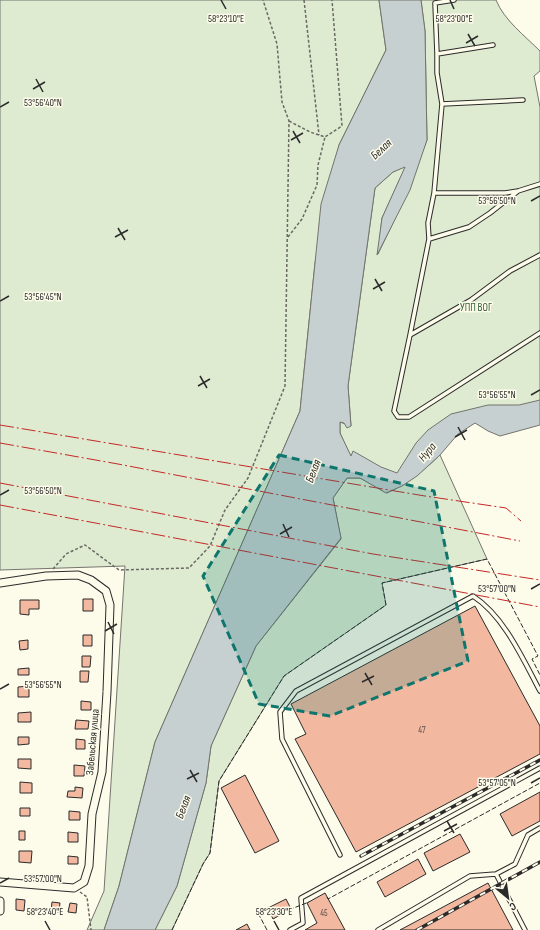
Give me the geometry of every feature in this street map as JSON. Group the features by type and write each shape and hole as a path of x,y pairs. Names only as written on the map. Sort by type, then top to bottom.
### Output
{"street":[{"name":"Забельская улица","path":"46,576 78,575 91,580 106,591 110,605 102,772 92,814 89,866 84,882 74,888"},
{"path":"0,583 46,576"},
{"path":"0,882 74,888"},
{"path":"0,901 0,910"}],"lane":[{"path":"454,0 435,1 437,73 442,104 434,193 428,223 429,239 394,411 398,417 409,417 540,333"},
{"path":"437,54 493,45"},
{"path":"442,104 523,100"},
{"path":"434,193 505,193 518,191 540,184"},
{"path":"429,239 469,227 490,214 518,191"},
{"path":"410,335 471,300 510,272 540,255"},
{"path":"340,855 282,739 280,712 296,692 473,596 484,603 510,636 540,692"},
{"path":"290,930 303,923 301,898 540,768"},
{"path":"378,930 470,876 496,874 515,864 528,835 540,828"},
{"path":"496,874 526,930"}],"path":[{"path":"46,576 66,554 85,545 119,570 188,568 210,546 225,510 248,478 285,386 289,121 282,102 276,44 263,0"},
{"path":"304,0 319,135"},
{"path":"288,238 302,219 317,185 318,165 325,137 342,126 332,0"},
{"path":"289,121 325,137"},
{"path":"74,888 87,897 91,930"}],"highlighted area":[{"path":"279,455 434,491 468,661 330,716 259,704 203,576"}],"green space":[{"path":"0,0 379,0 386,50 339,145 315,263 300,411 155,742 119,886 104,930 87,930 104,891 125,566 0,570"},
{"name":"УПП ВОГ","path":"421,0 496,0 509,21 540,51 540,71 534,76 540,107 540,408 476,409 399,476 351,457 340,433 340,422 351,426 348,386 375,188 393,172 406,166 382,218 378,254 392,225 427,140 425,31"},
{"path":"440,455 487,559 382,583 386,605 284,676 219,781 210,853 203,864 172,930 155,930 177,886 206,783 211,746 256,646 341,539 333,498 347,478 360,478 387,493 415,477"}],"water":[{"name":"Белая","path":"379,0 421,0 425,31 427,140 410,190 377,255 382,218 405,167 393,172 375,188 348,386 351,426 347,428 344,423 340,422 340,433 351,456 353,451 381,467 397,473 416,443 428,430 451,414 488,405 519,405 540,400 540,425 500,436 475,423 458,434 440,455 417,476 402,486 386,493 360,478 347,478 333,498 341,538 256,646 211,746 206,783 177,886 155,930 104,930 119,886 155,742 300,411 321,204 339,145 386,50"}],"building":[{"path":"83,599 93,599 93,611 83,611"},
{"path":"20,600 39,600 39,609 29,609 29,615 20,614"},
{"path":"475,606 540,726 540,754 356,852 295,739 306,734 291,704"},
{"path":"83,635 92,635 92,646 83,646"},
{"path":"28,640 28,649 20,650 19,641"},
{"path":"82,656 91,656 90,667 82,667"},
{"path":"29,668 29,675 18,675 18,669"},
{"path":"80,671 89,671 88,682 80,682"},
{"path":"29,686 29,697 18,697 18,687"},
{"path":"81,701 91,702 91,710 81,710"},
{"path":"31,712 31,722 18,722 18,713"},
{"path":"76,720 89,721 88,729 75,729"},
{"path":"18,737 29,737 29,744 18,745"},
{"path":"76,739 85,740 85,749 76,749"},
{"path":"18,759 31,759 31,769 18,768"},
{"path":"74,765 85,766 84,776 74,776"},
{"path":"245,775 279,841 255,853 221,788"},
{"path":"20,782 32,783 32,793 20,793"},
{"path":"75,787 83,788 82,798 67,797 68,791 75,791"},
{"path":"540,792 540,821 512,836 500,814"},
{"path":"20,808 30,808 30,816 20,816"},
{"path":"69,811 80,812 80,820 69,820"},
{"path":"19,831 25,831 25,840 19,840"},
{"path":"68,832 78,833 78,842 68,842"},
{"path":"460,834 470,852 433,871 424,853"},
{"path":"19,851 32,851 31,863 19,862"},
{"path":"68,856 78,857 78,864 68,864"},
{"path":"418,859 426,874 385,897 377,882"},
{"path":"488,883 513,930 400,930"},
{"path":"325,893 345,930 305,930 317,923 307,903"},
{"path":"16,899 25,900 24,911 16,910"},
{"path":"286,899 291,909 273,919 268,908"},
{"path":"52,902 60,903 59,912 51,911"},
{"path":"70,903 77,904 76,913 68,912"},
{"path":"247,924 250,930 236,930"}],"railway":[{"path":"361,856 540,760"},
{"path":"417,930 540,862"}],"fence":[{"path":"172,930 203,864 210,853 219,781 284,676 386,605 382,583 487,559 538,656 532,659 540,675"},
{"path":"327,897 328,899 540,783"},
{"path":"290,907 291,909 309,902"},
{"path":"267,930 258,913 269,907"}],"power":[{"path":"0,425 425,496 506,508 521,521"},
{"path":"0,443 118,464 520,541"},
{"path":"0,483 373,554 540,580"},
{"path":"0,505 540,607"}],"water label":[{"name":"Нура","path":"427,452"}]}
